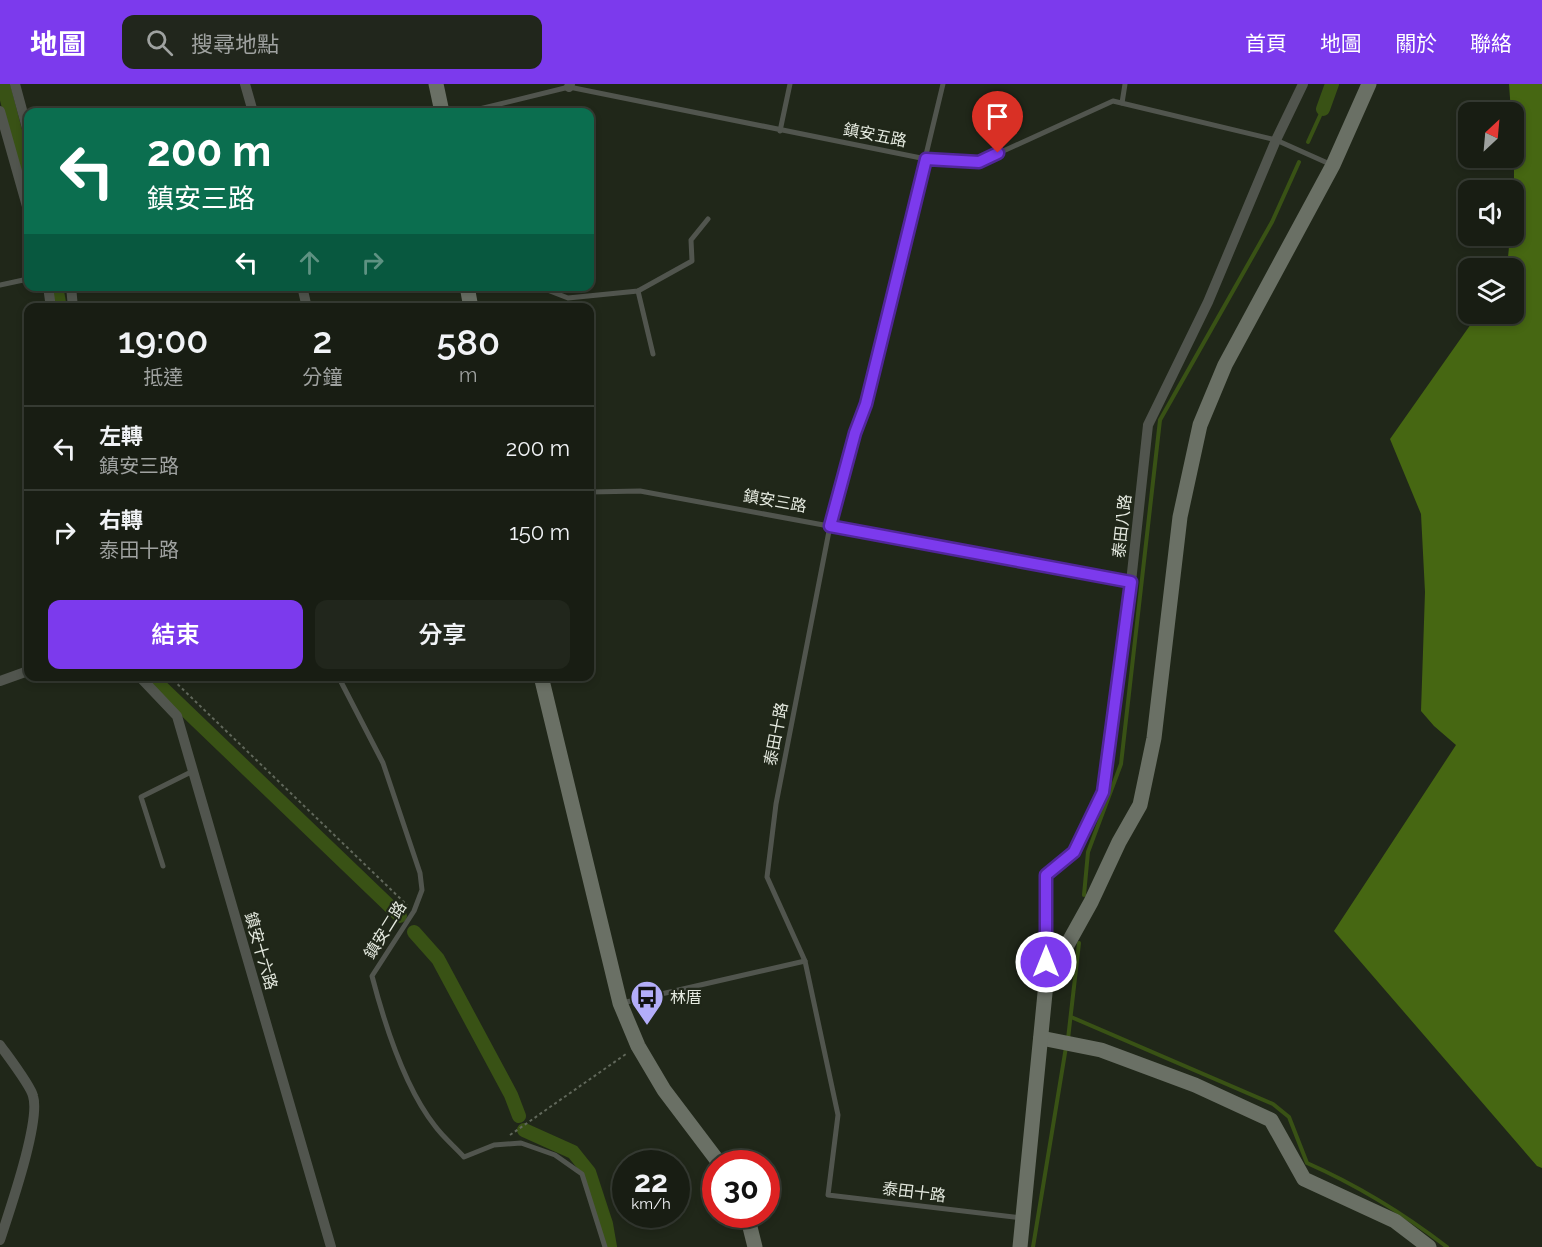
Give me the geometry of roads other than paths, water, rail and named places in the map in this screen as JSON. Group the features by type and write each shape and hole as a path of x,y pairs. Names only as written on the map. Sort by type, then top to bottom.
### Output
{"street":[{"path":"15,84 24,117"},
{"path":"245,84 252,108"},
{"path":"436,84 441,108"},
{"name":"泰田八路","path":"1046,983 1046,875 1074,852 1103,792 1131,582 1148,425 1208,302 1276,140 1303,84"},
{"path":"1020,1247 1046,983 1091,902 1119,842 1140,805 1154,738 1180,517 1200,425 1225,365 1333,165 1369,84"},
{"path":"0,111 24,196"},
{"path":"0,681 24,672"},
{"name":"鎮安十六路","path":"144,681 177,716 332,1247"},
{"path":"542,681 620,1003 638,1046 664,1090 709,1150"},
{"path":"1041,1038 1101,1050 1195,1085 1271,1120 1304,1179 1395,1221 1429,1247"},
{"path":"0,1045 33,1095 33,1118 17,1189 0,1240"},
{"path":"750,1228 755,1247"}],"lane":[{"path":"780,131 790,84"},
{"name":"泰田十路","path":"943,84 866,404 855,433 830,526 776,804 767,877 805,961 838,1115 828,1195 1024,1218"},
{"path":"1122,103 1125,84"},
{"name":"鎮安五路","path":"483,108 570,86 780,131 926,159 979,162 1113,101 1276,140 1333,165"},
{"path":"551,291 568,297 638,291 692,261 691,240 708,219"},
{"path":"0,285 24,280"},
{"path":"638,291 653,354"},
{"name":"鎮安三路","path":"594,492 640,491 1131,582"},
{"name":"鎮安二路","path":"341,681 383,763 420,873 423,890 414,911 372,976 382,1016 411,1085 435,1126 464,1157 494,1145 521,1143 555,1155 582,1174 605,1247"},
{"path":"163,866 141,797 193,771"},
{"path":"620,1003 805,961"}],"waterway":[{"path":"3,84 24,165"},
{"path":"1323,109 1332,84"},
{"path":"1308,142 1323,109"},
{"path":"1084,895 1088,852 1121,764 1160,420 1272,222 1299,162"},
{"path":"57,291 59,303"},
{"path":"155,681 400,916"},
{"path":"414,932 438,959 511,1095 519,1116"},
{"path":"1068,1039 1079,943"},
{"path":"1071,1017 1273,1104 1289,1117 1307,1163 1380,1201 1447,1247"},
{"path":"1033,1247 1066,1047"},
{"path":"524,1130 573,1152 589,1172 606,1224 610,1247"}],"place":[{"name":"林厝","path":"647,1026"}]}
